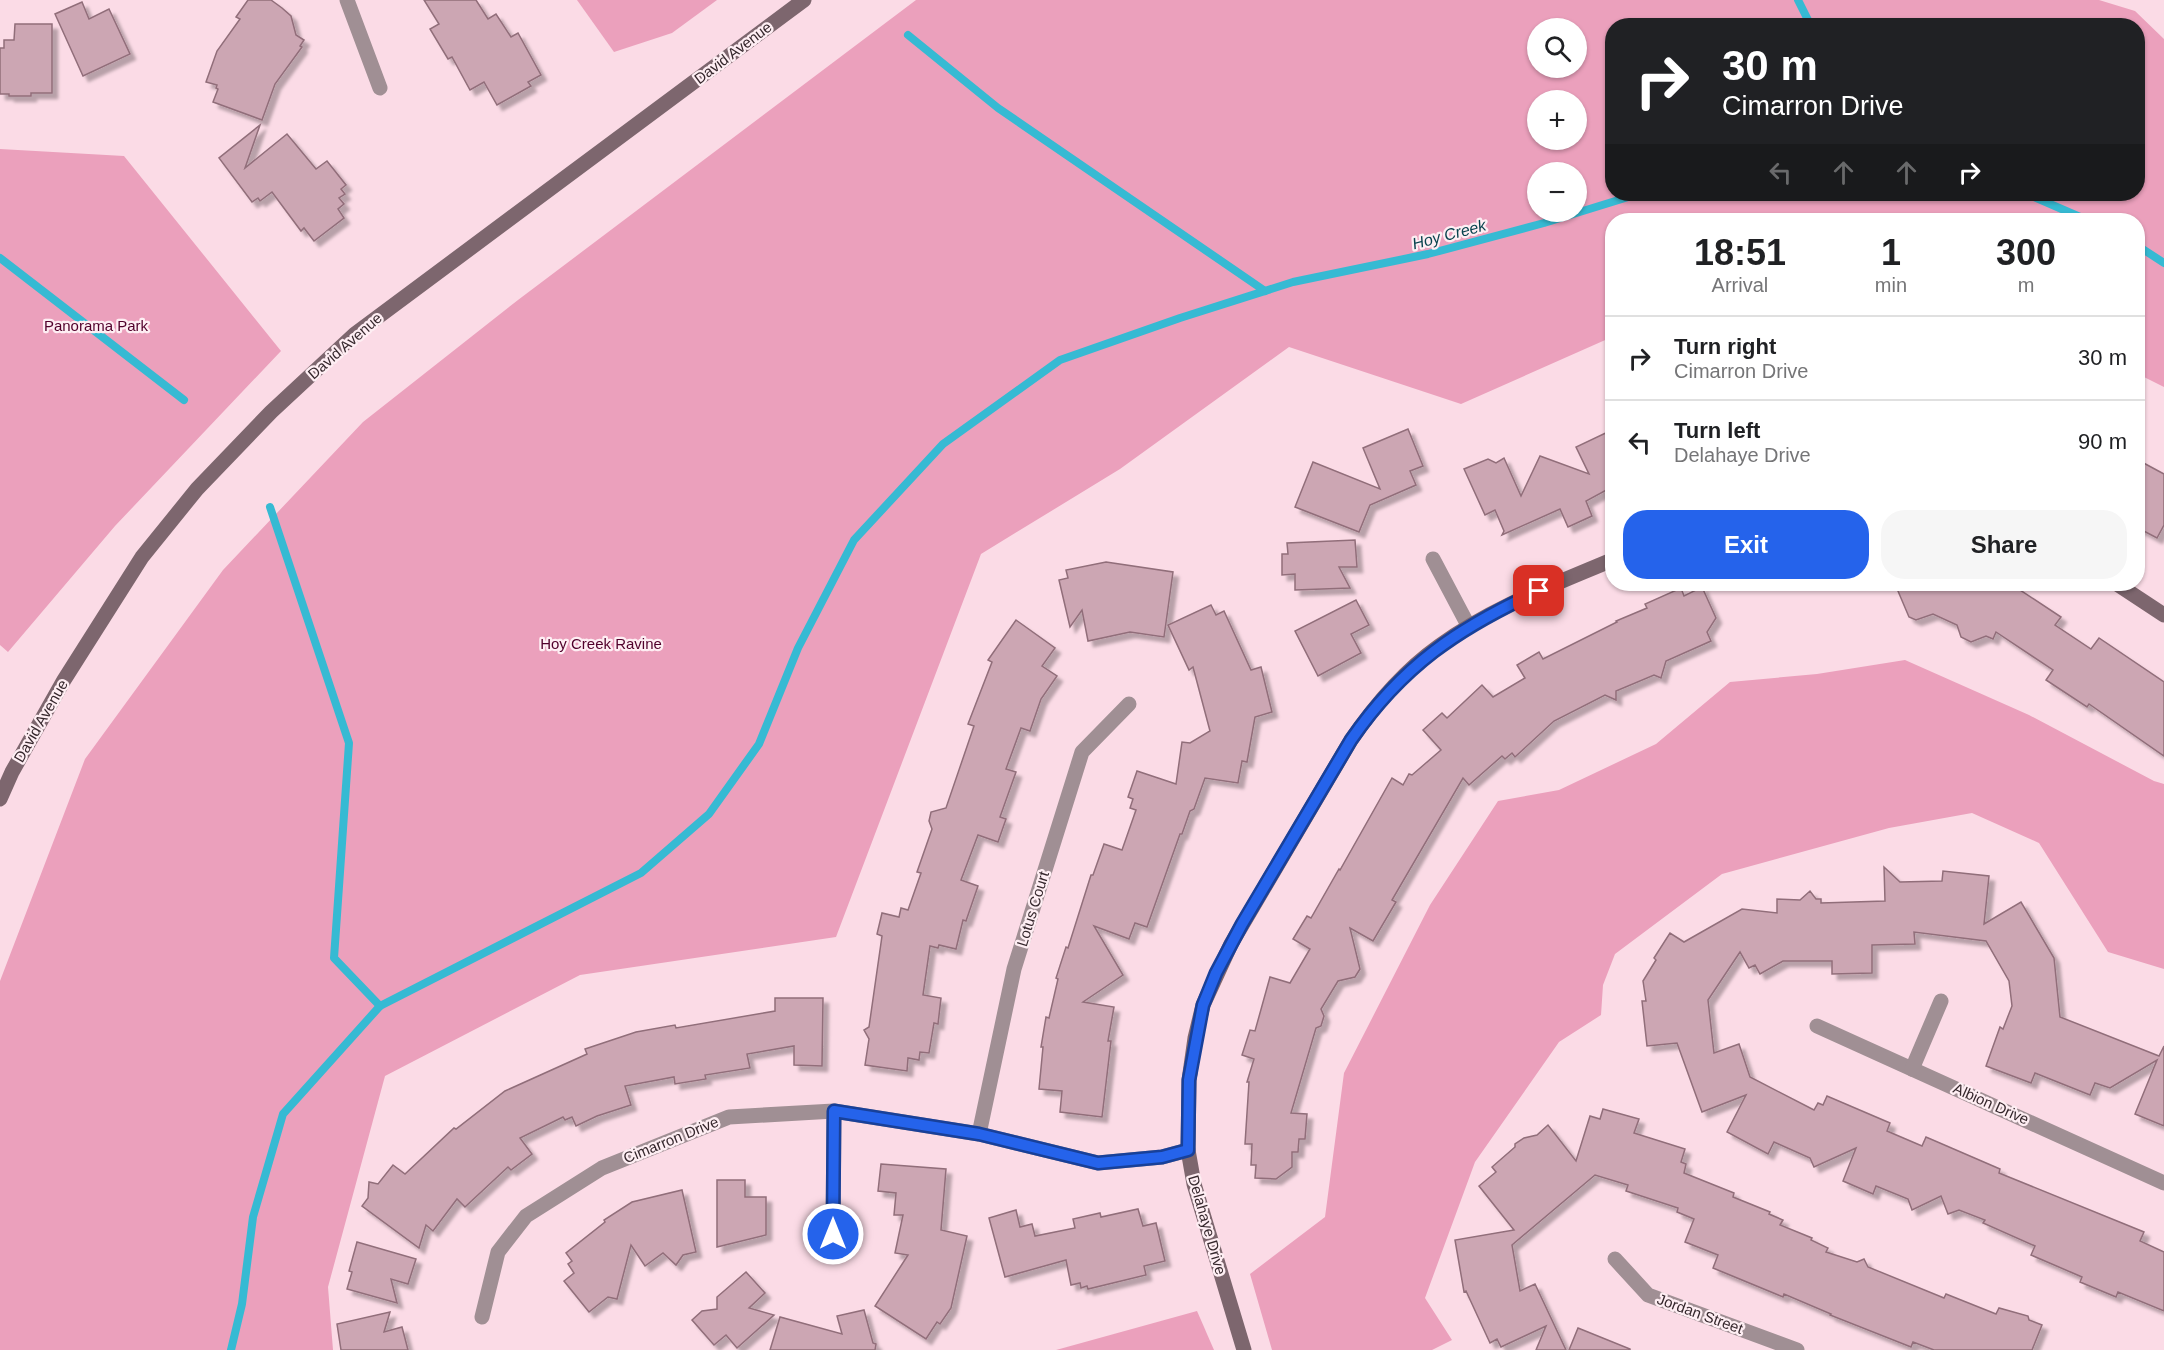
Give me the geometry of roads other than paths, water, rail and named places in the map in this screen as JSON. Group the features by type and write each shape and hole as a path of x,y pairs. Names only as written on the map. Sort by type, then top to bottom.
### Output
{"main road":[{"name":"David Avenue","path":"0,799 12,772 64,680 142,557 197,489 271,412 355,334 804,0"},
{"name":"Delahaye Drive","path":"1244,1350 1194,1184 1188,1150 1189,1080 1203,1005 1231,944 1367,716 1419,662 1439,646 1512,603 1605,563"},
{"path":"2127,591 2164,615"}],"street":[{"path":"347,0 380,88"},
{"path":"1433,560 1469,627"},
{"name":"Lotus Court","path":"979,1134 1014,969 1082,752 1129,704"},
{"path":"1912,1069 1941,1001"},
{"name":"Albion Drive","path":"1817,1026 2164,1183"},
{"path":"833,1234 834,1111"},
{"name":"Cimarron Drive","path":"482,1317 498,1252 526,1216 602,1168 729,1117 834,1111 979,1134 1098,1163 1162,1157 1188,1150"},
{"name":"Jordan Street","path":"1615,1259 1648,1295 1779,1347 1797,1350"}],"waterway":[{"path":"1798,0 1807,18"},
{"path":"908,35 998,108 1265,291"},
{"path":"231,1350 242,1304 253,1217 283,1114 380,1006 641,873 709,814 759,744 798,648 854,540 943,444 1060,360 1293,282 1428,254 1615,201"},
{"name":"Hoy Creek","path":"2043,201 2071,213"},
{"name":"Hoy Creek","path":"2145,251 2164,263"},
{"path":"0,258 184,400"},
{"path":"270,507 349,743 334,958 380,1006"}],"park label":[{"name":"Panorama Park","path":"96,326"},
{"name":"Hoy Creek Ravine","path":"601,644"}]}
